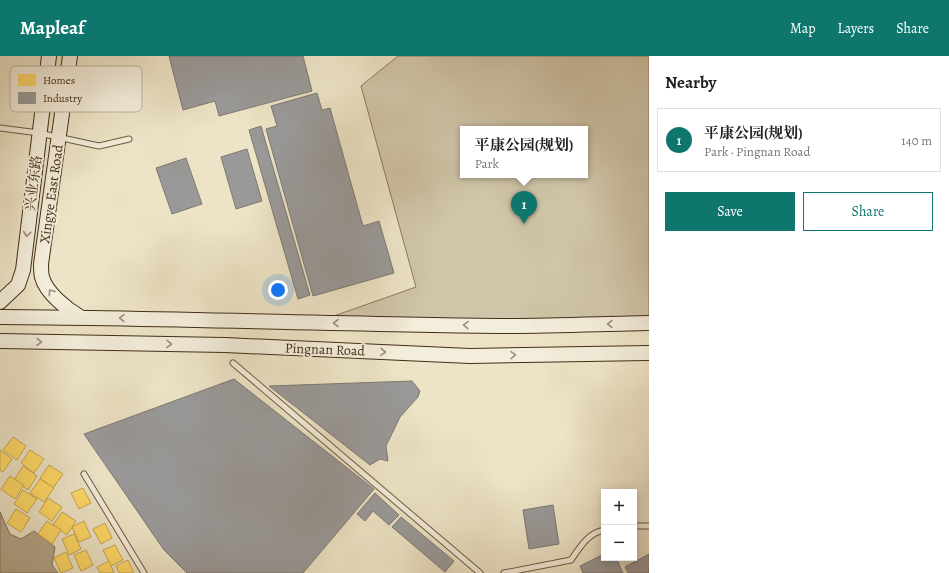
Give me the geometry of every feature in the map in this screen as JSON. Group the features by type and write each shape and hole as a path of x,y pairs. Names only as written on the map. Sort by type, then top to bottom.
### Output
{"main road":[{"name":"兴业东路","path":"48,66 49,56"},
{"name":"Xingye East Road","path":"69,66 70,56"},
{"name":"兴业东路","path":"0,302 18,285 23,270 42,112"},
{"name":"Xingye East Road","path":"62,112 41,264 42,277 65,308 80,317"},
{"name":"Pingnan Road","path":"0,317 80,317 501,326 649,323"},
{"name":"Pingnan Road","path":"0,341 225,345 470,356 649,353"}],"lane":[{"path":"0,128 39,133 99,146 130,139"},
{"path":"233,363 480,573"},
{"path":"84,474 144,573"},
{"path":"637,526 649,526"},
{"path":"504,573 571,560 584,541 601,530"}],"shaded area":[{"path":"398,56 649,56 649,323 314,323 416,287 361,86"},
{"path":"0,512 10,534 21,539 34,531 55,547 52,565 58,573 0,573"}],"building: Homes":[{"path":"13,437 26,446 17,460 3,450"},
{"path":"0,450 12,459 3,472 0,470"},
{"path":"30,450 44,459 34,473 21,463"},
{"path":"49,465 63,474 53,488 40,478"},
{"path":"23,466 37,476 28,490 14,480"},
{"path":"10,476 24,485 15,499 1,489"},
{"path":"40,479 54,488 44,502 30,493"},
{"path":"83,488 91,503 79,509 71,493"},
{"path":"23,490 37,499 27,513 14,504"},
{"path":"48,498 62,507 52,521 39,512"},
{"path":"16,509 30,518 21,532 7,523"},
{"path":"62,512 76,521 67,535 53,525"},
{"path":"47,521 61,530 52,544 38,534"},
{"path":"84,521 91,537 79,542 72,527"},
{"path":"105,523 112,538 101,544 93,529"},
{"path":"74,534 81,549 69,555 62,539"},
{"path":"115,545 123,560 111,566 103,550"},
{"path":"86,550 93,565 81,571 74,555"},
{"path":"66,552 73,568 61,573 54,558"},
{"path":"128,560 134,573 119,573 116,566"},
{"path":"109,561 114,573 100,573 97,567"}],"building: Industry":[{"path":"169,56 303,56 312,91 219,116 215,101 183,110"},
{"path":"317,93 322,110 330,108 363,226 379,221 394,273 313,296 266,129 277,126 271,106"},
{"path":"261,126 310,295 298,299 249,130"},
{"path":"247,149 262,201 236,209 221,157"},
{"path":"186,158 202,204 172,214 156,168"},
{"path":"234,379 374,489 303,573 187,573 164,550 84,434"},
{"path":"412,381 420,391 418,397 400,417 386,446 388,461 380,459 370,465 269,386"},
{"path":"375,493 399,515 389,525 373,511 365,521 357,514"},
{"path":"553,505 559,544 529,549 523,510"},
{"path":"401,517 454,561 445,572 392,527"},
{"path":"649,554 649,573 628,573 625,567"},
{"path":"601,556 601,561 617,561 623,573 583,573 580,566"}],"place":[{"name":"平康公园(规划)","path":"524,224"}]}
